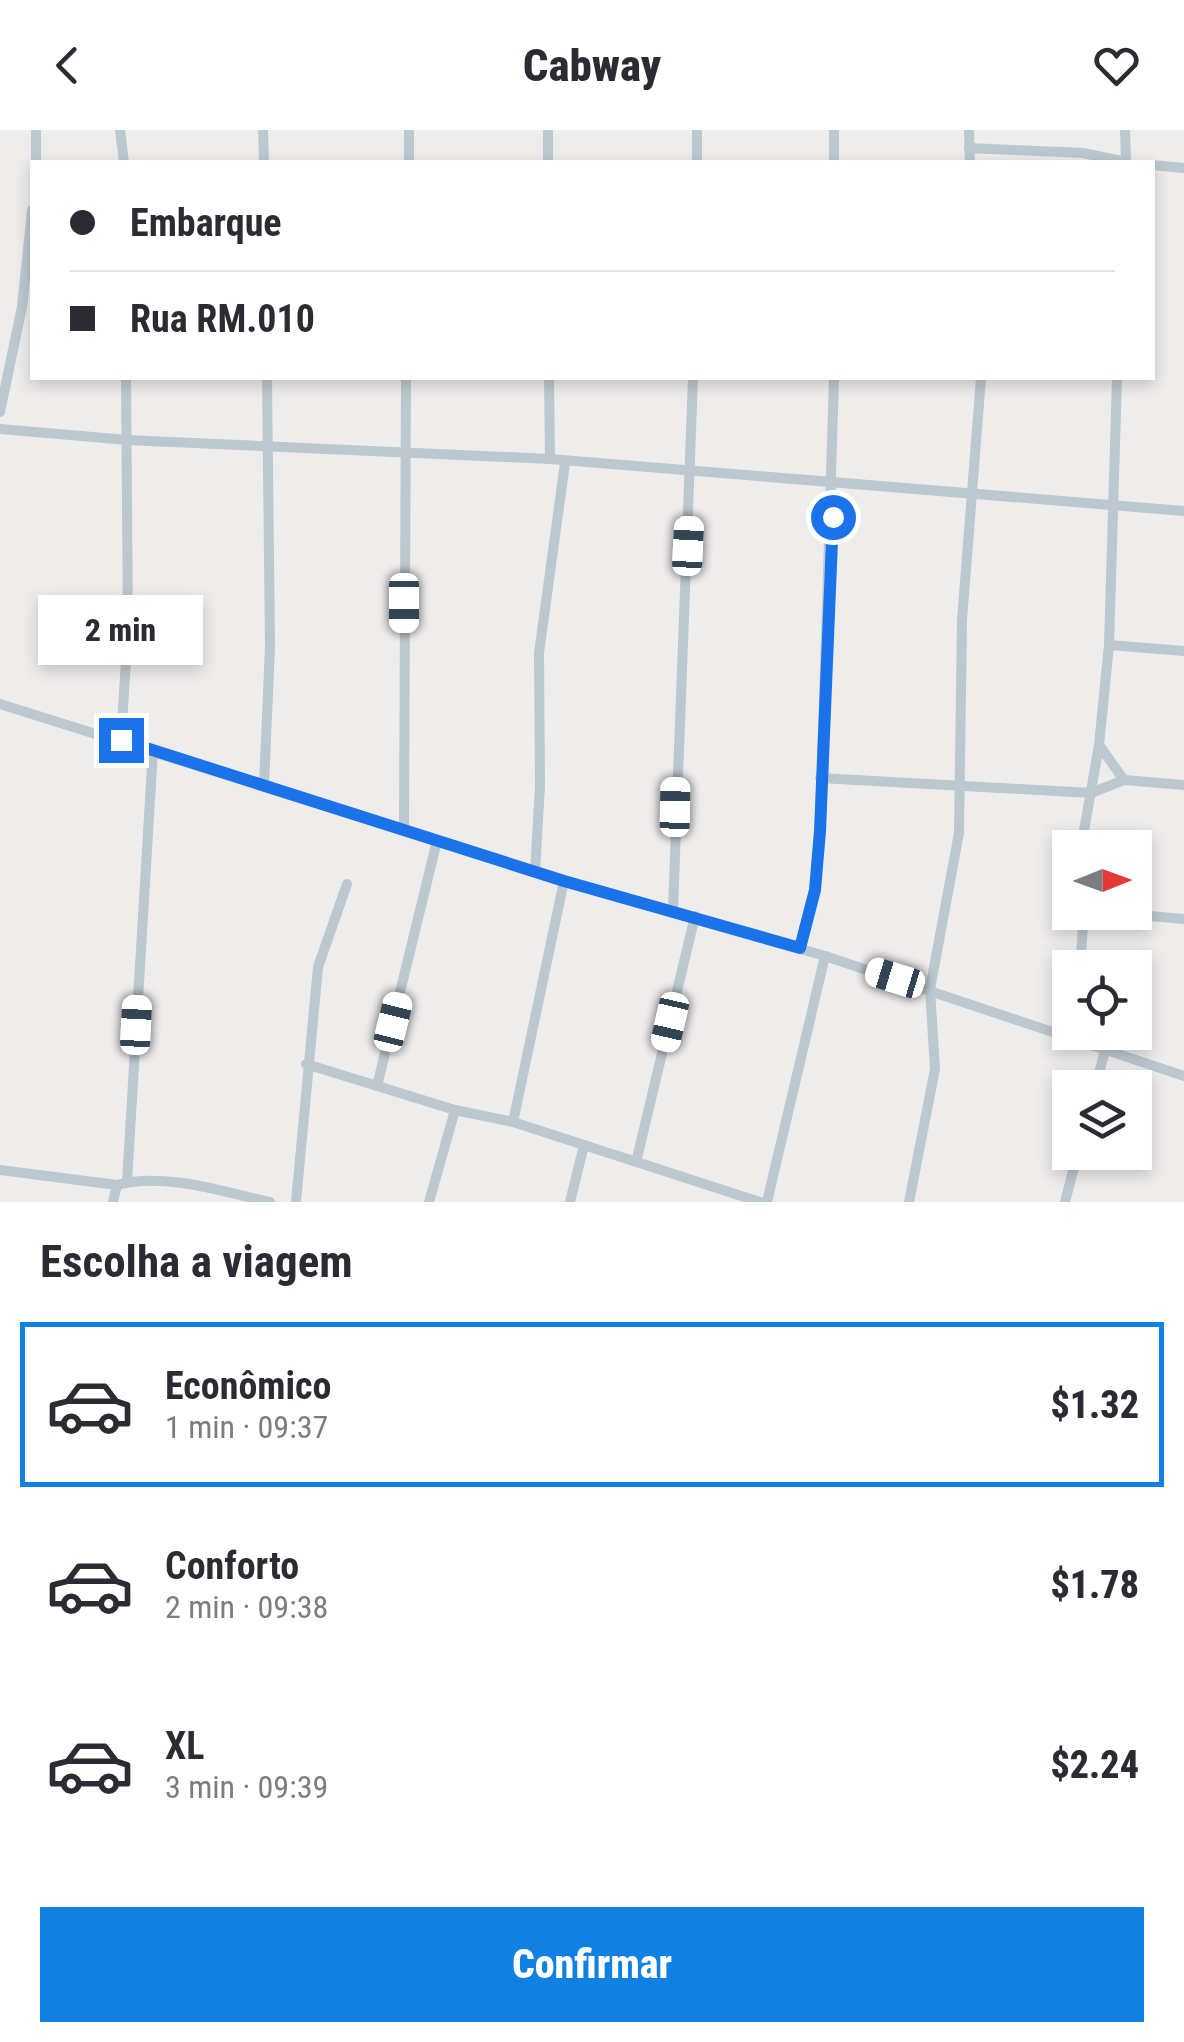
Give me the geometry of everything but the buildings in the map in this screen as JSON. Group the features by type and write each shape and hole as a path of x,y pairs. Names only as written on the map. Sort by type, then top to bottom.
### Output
{"street":[{"path":"36,130 36,160"},
{"path":"120,130 124,160"},
{"path":"263,130 264,160"},
{"path":"409,130 409,160"},
{"path":"548,130 548,160"},
{"path":"696,160 697,130"},
{"path":"834,130 834,160"},
{"path":"968,130 970,160"},
{"path":"1125,130 1126,160"},
{"path":"968,148 1083,153 1116,160"},
{"path":"1155,165 1184,168"},
{"path":"0,412 22,307 30,229"},
{"path":"121,740 128,629 126,380"},
{"path":"264,786 270,647 267,380"},
{"path":"404,830 406,380"},
{"path":"550,380 550,459"},
{"path":"673,909 693,380"},
{"path":"800,948 815,890 834,481 834,380"},
{"path":"909,1202 935,1069 930,989 960,833 969,493 981,380"},
{"path":"1084,830 1110,645 1117,380"},
{"path":"0,429 268,448 550,459 1184,511"},
{"path":"535,872 540,786 539,652 565,462"},
{"path":"1110,645 1184,651"},
{"path":"0,704 564,881 800,948 1052,1030"},
{"path":"1099,745 1124,780"},
{"path":"113,1202 122,1184 153,750"},
{"path":"820,778 1091,794 1124,780 1184,784"},
{"path":"377,1086 437,841"},
{"path":"513,1122 564,881"},
{"path":"296,1202 318,967 347,884"},
{"path":"636,1162 696,916"},
{"path":"1152,916 1184,919"},
{"path":"306,1064 456,1110 513,1122 764,1202 825,956"},
{"path":"1100,1070 1105,1050 1184,1076"},
{"path":"429,1202 456,1110"},
{"path":"570,1202 584,1145"},
{"path":"0,1170 122,1184 192,1185 270,1202"},
{"path":"1065,1202 1073,1170"}],"route":[{"path":"121,740 564,881 800,948 815,890 820,831 833,517"}]}
